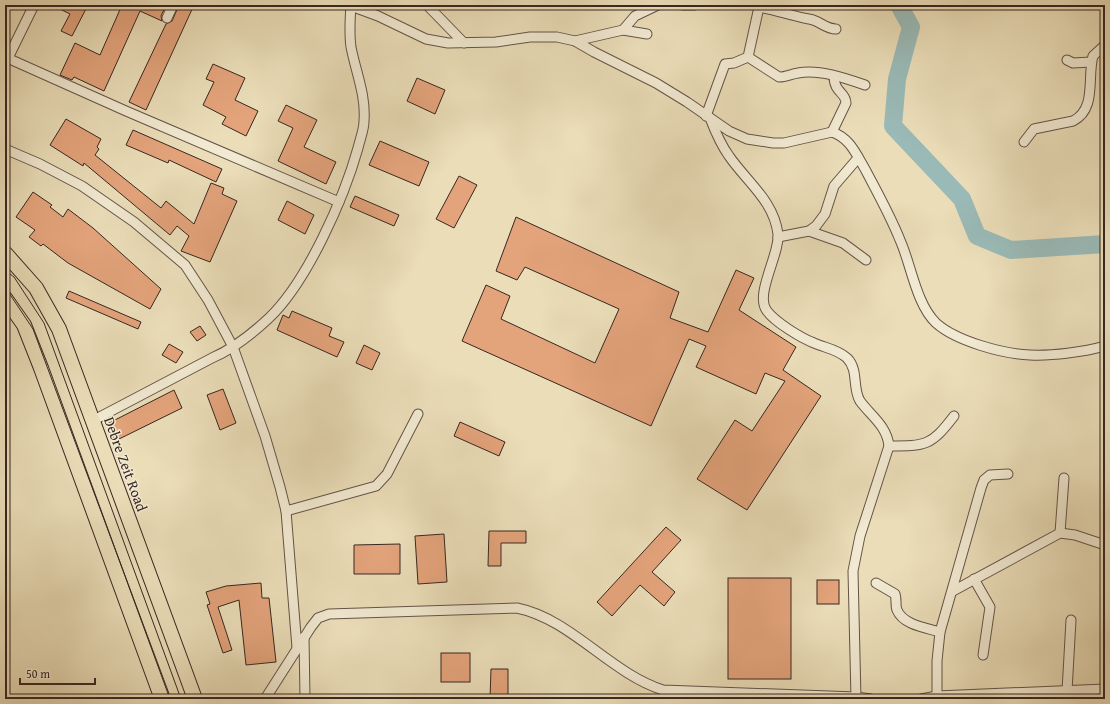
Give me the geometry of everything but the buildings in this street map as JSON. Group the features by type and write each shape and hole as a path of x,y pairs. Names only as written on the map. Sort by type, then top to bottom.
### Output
{"main road":[{"name":"Debre Zeit Road","path":"5,253 36,288 51,313 195,699"},
{"path":"5,298 24,325 41,368 162,699"}],"street":[{"path":"34,5 6,57 126,111 339,202"},
{"path":"167,18 173,5"},
{"path":"92,421 233,347 269,318 290,294 314,253 339,202 352,168 364,123 362,86 352,48 350,32 351,5 426,39 448,43 496,42 530,37 557,37 575,41 656,83 688,102 729,131 747,139 773,143 832,132 845,138 878,194 900,240 924,304 936,322 966,340 1030,355 1085,351 1105,346"},
{"path":"427,5 464,43"},
{"path":"623,30 635,16 658,5"},
{"path":"683,5 694,5"},
{"path":"749,5 779,10 799,18 808,19 828,28 836,29"},
{"path":"748,57 759,7"},
{"path":"575,41 623,30 647,34"},
{"path":"1024,142 1034,129 1072,121 1084,112 1089,100 1091,62 1096,52 1105,45"},
{"path":"748,57 779,77 803,72 834,76 865,85"},
{"path":"748,57 734,63 725,64 708,117 717,137 729,156 757,189 771,211 778,237 764,294 765,309 770,315 805,339 833,349 848,360 855,376 860,400 885,431 890,446 860,536 853,571 856,698"},
{"path":"1067,60 1073,63 1091,62"},
{"path":"832,132 846,103 844,97 835,87 834,76"},
{"path":"5,149 40,164 82,186 134,222 185,265 208,300 233,347 265,436 286,512 297,648"},
{"path":"778,237 808,231 816,226 825,214 834,186 858,158"},
{"path":"808,231 843,243 866,260"},
{"path":"286,512 376,486 387,474 418,414"},
{"path":"890,446 922,445 941,433 954,416"},
{"path":"938,696 937,661 940,632 984,480 990,475 1008,474"},
{"path":"1060,534 1064,478"},
{"path":"953,591 1060,534 1075,535 1105,545"},
{"path":"974,579 990,607 983,655"},
{"path":"876,583 895,594 896,606 901,617 908,622 940,632"},
{"path":"265,699 304,637 318,618 329,614 517,608 540,614 639,682 663,690 871,699"},
{"path":"1067,691 1070,620"},
{"path":"304,637 305,699"},
{"path":"921,699 938,696 1105,689"}],"waterway":[{"path":"899,5 911,27 897,79 893,126 962,199 977,236 1011,250 1105,244"}],"tram line":[{"path":"5,270 14,277 44,323 181,699"},
{"path":"5,287 33,329 171,699"}]}
